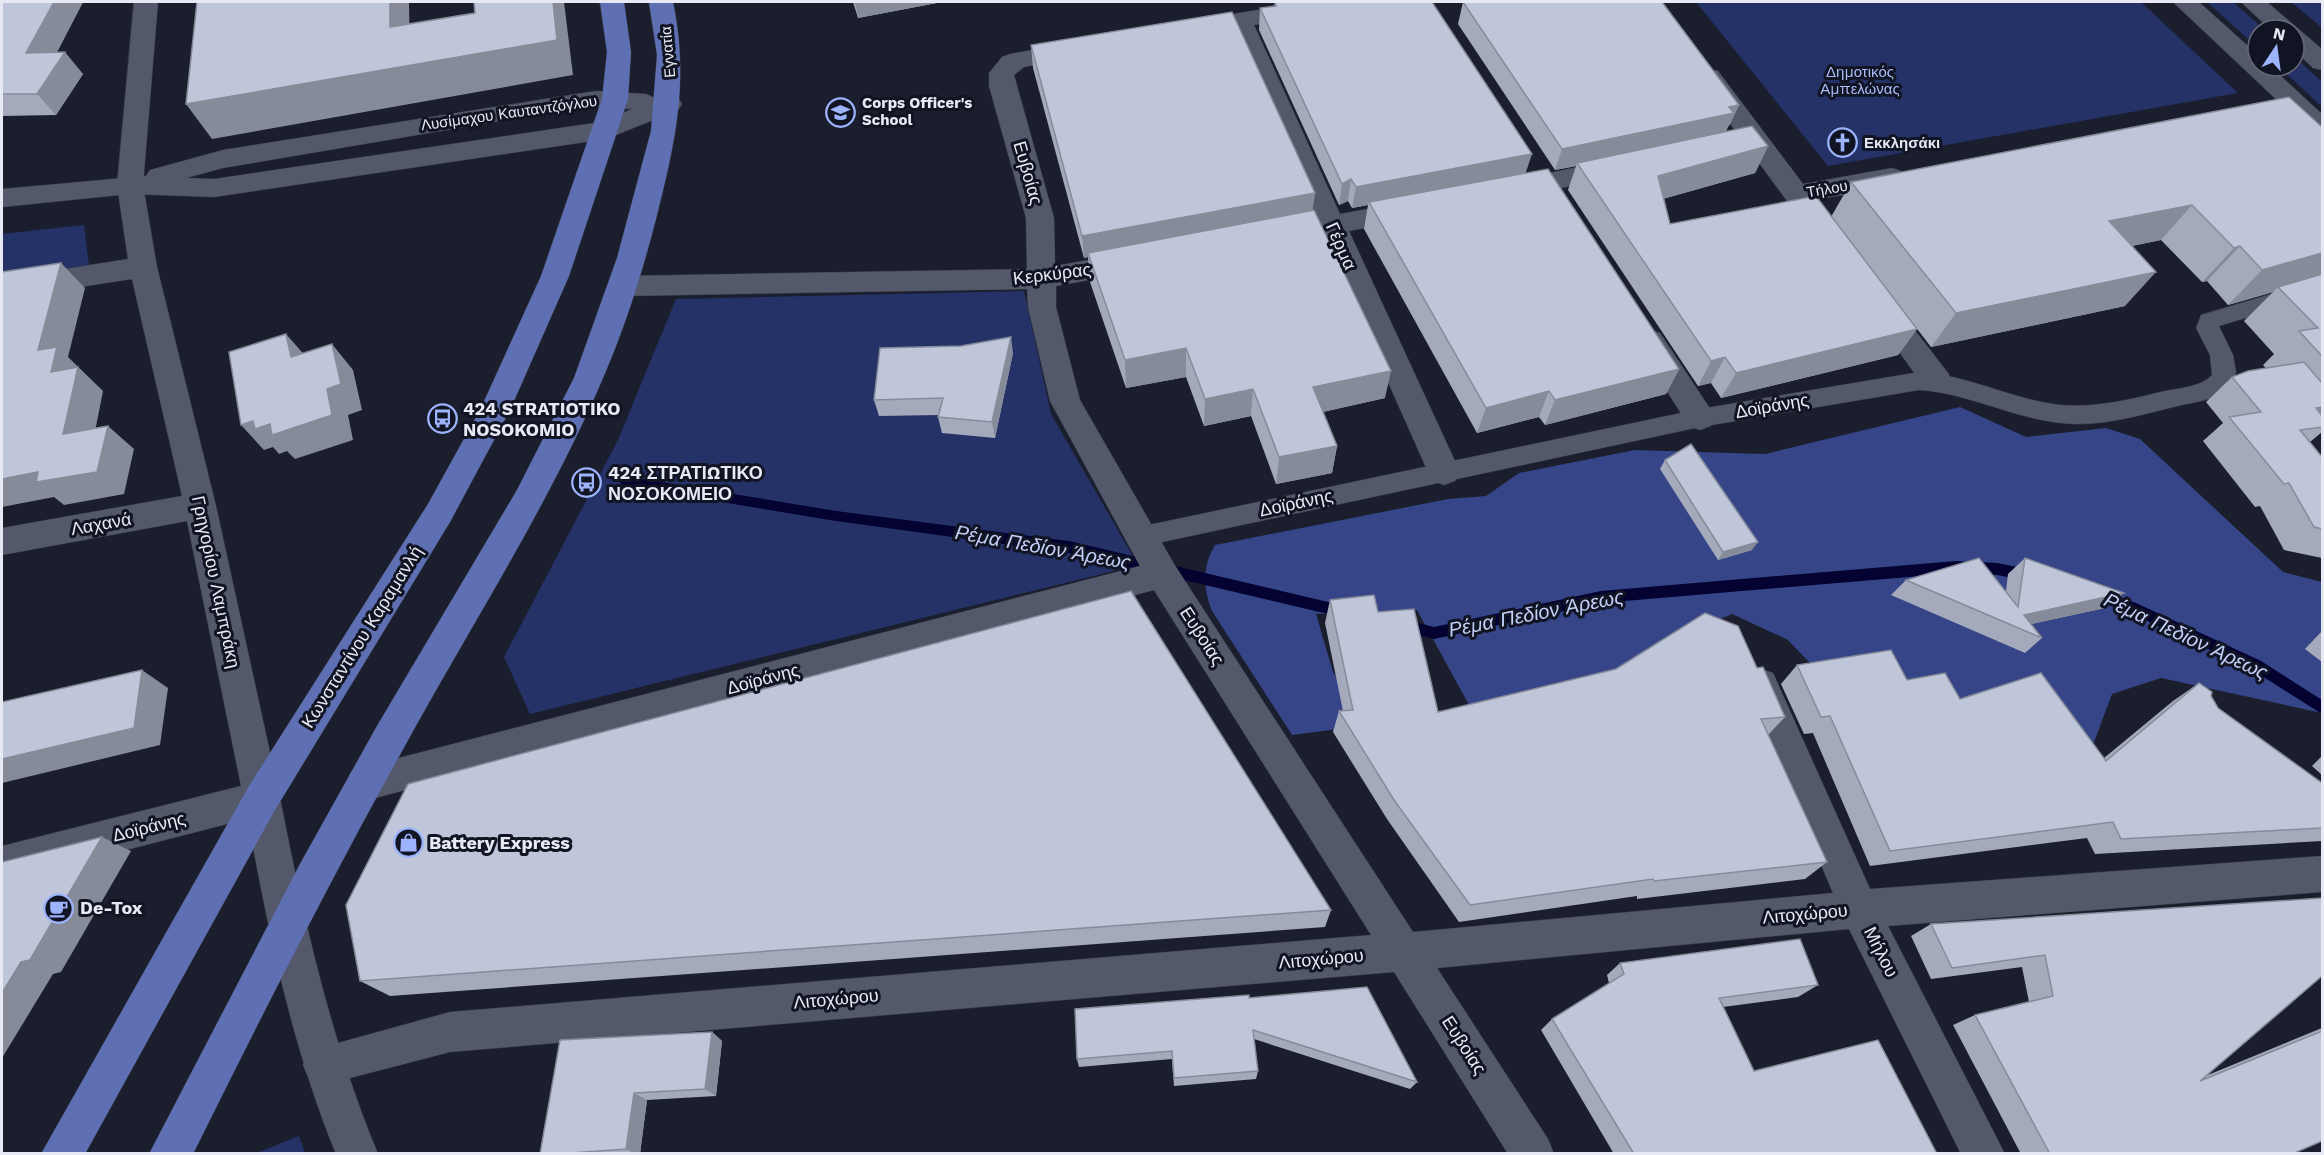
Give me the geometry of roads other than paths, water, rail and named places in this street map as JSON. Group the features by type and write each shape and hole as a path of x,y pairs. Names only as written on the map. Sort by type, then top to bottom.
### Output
{"main road":[{"path":"612,2 619,52 615,99"},
{"name":"Εγνατία","path":"661,2 670,50 669,104"},
{"name":"Κωνσταντίνου Καραμανλή","path":"62,1153 262,798 439,513 481,438 555,276 615,99"},
{"path":"170,1154 364,784 501,550 552,453 596,360 624,286 657,164 669,104"}],"street":[{"name":"Γρηγορίου Λαμπράκη","path":"146,2 130,185 143,267 200,506 262,798 287,929 323,1065 357,1154"},
{"path":"1170,33 1343,2"},
{"path":"2185,2 2322,128"},
{"path":"2253,2 2272,18"},
{"name":"Γέρμα","path":"1239,20 1444,472"},
{"name":"Ευβοίας","path":"1100,45 1019,60 1001,73 1002,86 1040,218 1042,307 1065,401 1162,574 1533,1154"},
{"path":"2306,48 2322,62"},
{"path":"1693,56 1743,141 1797,194 1846,259"},
{"name":"Λυσίμαχου Καυταντζόγλου","path":"130,185 223,159 558,103 615,99 669,104"},
{"name":"Λυσίμαχου Καυταντζόγλου","path":"2,198 130,185 214,188 606,130 669,104"},
{"path":"1491,194 1640,163"},
{"name":"Τήλου","path":"1797,194 1912,173"},
{"path":"1251,240 1434,205"},
{"name":"Κερκύρας","path":"624,286 1041,279 1158,257"},
{"path":"2,289 143,267"},
{"path":"1867,287 1936,381"},
{"path":"1636,320 1700,418"},
{"name":"Λαχανά","path":"2,542 200,506"},
{"name":"Δοϊράνης","path":"364,784 1162,574"},
{"name":"Μήλου","path":"1750,657 1859,909 1984,1154"},
{"name":"Δοϊράνης","path":"2,864 262,798"},
{"name":"Λιτοχώρου","path":"323,1065 450,1032 1404,952 1859,909 2322,874"}],"lane":[{"name":"Δοϊράνης","path":"1141,539 1700,418 1919,381 1936,381 2052,413 2074,416 2206,391 2223,381 2226,373 2207,328 2209,321 2322,287"}],"waterway":[{"name":"Ρέμα Πεδίον Άρεως","path":"624,481 836,516 1069,547 1345,612"},
{"name":"Ρέμα Πεδίον Άρεως","path":"1402,625 1434,633 1601,597 1956,567 1997,569 2027,575"},
{"name":"Ρέμα Πεδίον Άρεως","path":"2097,595 2131,607 2256,665 2322,708"}],"place":[{"name":"Corps Officer's School","path":"841,112"},
{"name":"Εκκλησάκι","path":"1843,143"},
{"name":"424 STRATIOTIKO NOSOKOMIO","path":"442,419"},
{"name":"424 ΣΤΡΑΤΙΩΤΙΚΟ ΝΟΣΟΚΟΜΕΙΟ","path":"587,483"},
{"name":"Battery Express","path":"408,843"},
{"name":"De-Tox","path":"59,908"}],"park label":[{"name":"Δημοτικός Αμπελώνας","path":"1860,80"}]}
